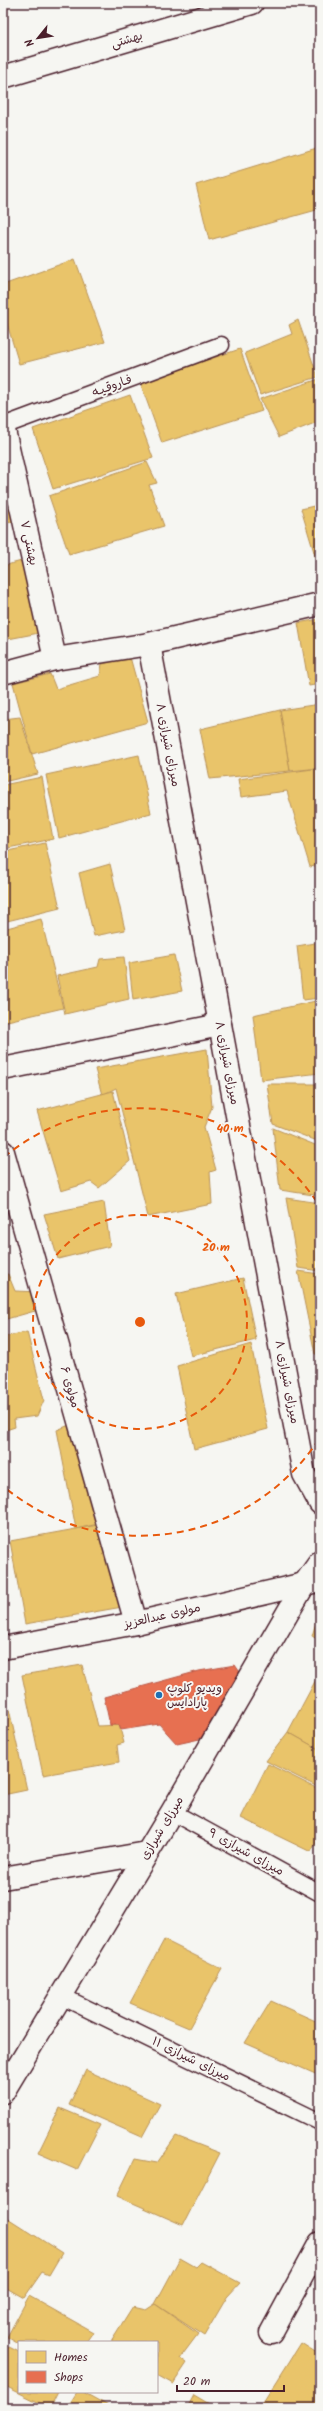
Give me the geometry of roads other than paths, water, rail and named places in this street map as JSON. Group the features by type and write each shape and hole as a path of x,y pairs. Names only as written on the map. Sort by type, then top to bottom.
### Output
{"street":[{"name":"بهشتی","path":"3,77 252,3"},
{"name":"بهشتی ۷","path":"4,436 55,659"},
{"path":"3,673 55,659 149,644 320,604"},
{"name":"میرزای شیرازی ۸","path":"149,644 304,1474 320,1502"},
{"path":"3,1069 220,1025"},
{"name":"مولوی ۶","path":"3,1152 136,1623"},
{"name":"میرزای شیرازی","path":"3,2092 312,1582 320,1562"},
{"name":"مولوی عبدالعزیز","path":"3,1648 136,1623 312,1582"},
{"path":"3,1878 147,1853"},
{"path":"271,2333 320,2243"}],"lane":[{"name":"فـاروقـیـه","path":"4,436 221,345"},
{"name":"میرزای شیرازی ۹","path":"172,1812 320,1893"},
{"name":"میرزای شیرازی ۱۱","path":"61,1996 320,2122"}],"place":[{"name":"ویدیو کلوپ پارادایس","path":"159,1695"}]}
